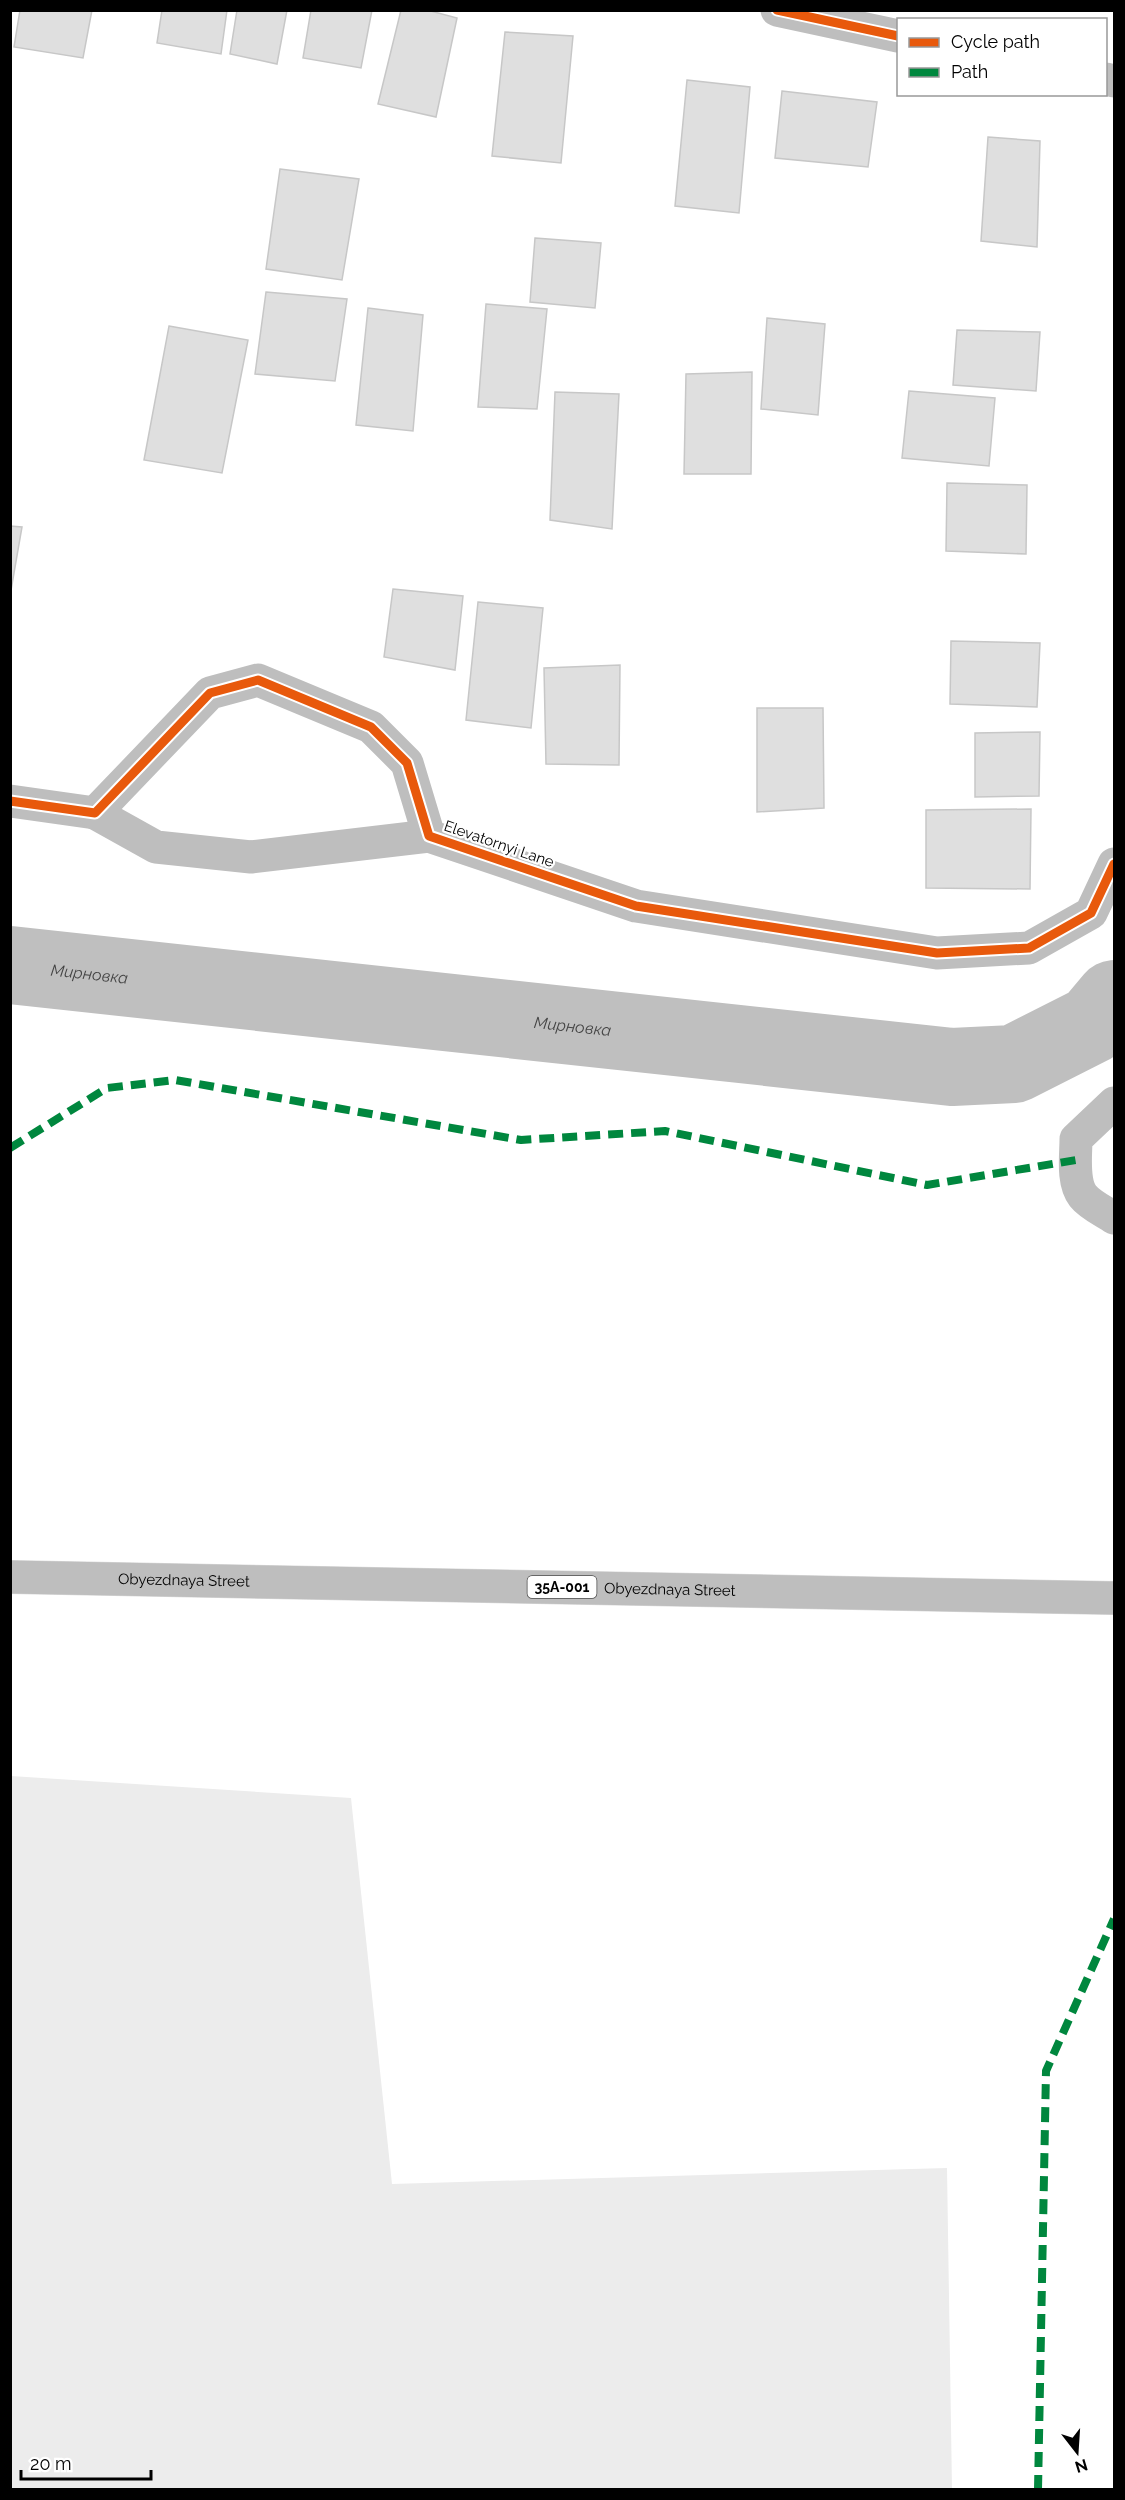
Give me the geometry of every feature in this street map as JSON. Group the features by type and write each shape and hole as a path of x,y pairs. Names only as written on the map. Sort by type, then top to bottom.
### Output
{"main road":[{"path":"777,10 897,36"},
{"name":"Elevatornyi Lane","path":"95,813 210,693 258,680 371,727 407,763 429,836 636,906 937,953 1029,948 1091,913 1114,864"},
{"path":"10,801 95,813 156,847 251,857 429,836"},
{"path":"1114,1103 1076,1139 1076,1160 1082,1196 1114,1218"},
{"name":"Obyezdnaya Street","path":"10,1577 1114,1598"}],"shaded area":[{"path":"11,1776 351,1798 392,2184 947,2168 952,2489 11,2489"}],"building":[{"path":"20,10 92,10 83,58 14,47"},
{"path":"162,10 227,10 221,54 157,43"},
{"path":"237,10 287,10 277,64 230,54"},
{"path":"311,10 372,10 361,68 303,58"},
{"path":"401,10 427,10 457,18 436,117 378,104"},
{"path":"505,32 573,36 561,163 492,156"},
{"path":"687,80 750,87 739,213 675,206"},
{"path":"782,91 877,102 868,167 775,158"},
{"path":"988,137 1040,141 1037,247 981,241"},
{"path":"280,169 359,179 342,280 266,269"},
{"path":"535,238 601,243 595,308 530,302"},
{"path":"266,292 347,299 335,381 255,374"},
{"path":"486,304 547,309 537,409 478,407"},
{"path":"368,308 423,315 413,431 356,425"},
{"path":"767,318 825,324 818,415 761,409"},
{"path":"169,326 248,340 222,473 144,460"},
{"path":"957,330 1040,332 1036,391 953,385"},
{"path":"752,372 751,474 684,474 686,374"},
{"path":"909,391 995,398 989,466 902,458"},
{"path":"555,392 619,394 612,529 550,520"},
{"path":"947,483 1027,485 1026,554 946,551"},
{"path":"10,526 22,527 10,596"},
{"path":"393,589 463,596 455,670 384,657"},
{"path":"478,602 543,608 531,728 466,720"},
{"path":"951,641 1040,643 1037,707 950,704"},
{"path":"620,665 619,765 546,764 544,668"},
{"path":"757,708 823,708 824,808 757,812"},
{"path":"1040,732 1039,796 975,797 975,733"},
{"path":"1031,809 1030,889 926,888 926,810"}],"waterway":[{"name":"Мирновка","path":"10,965 952,1067 1014,1064 1093,1024 1114,999"}],"marked path":[{"path":"10,1148 107,1088 175,1080 521,1140 665,1131 927,1185 1076,1160"},
{"path":"1038,2490 1046,2071 1114,1919"}],"cycle path":[{"path":"777,10 897,36"},
{"path":"10,801 95,813 210,693 258,680 371,727 407,763 429,836 636,906 937,953 1029,948 1091,913 1114,864"}]}
